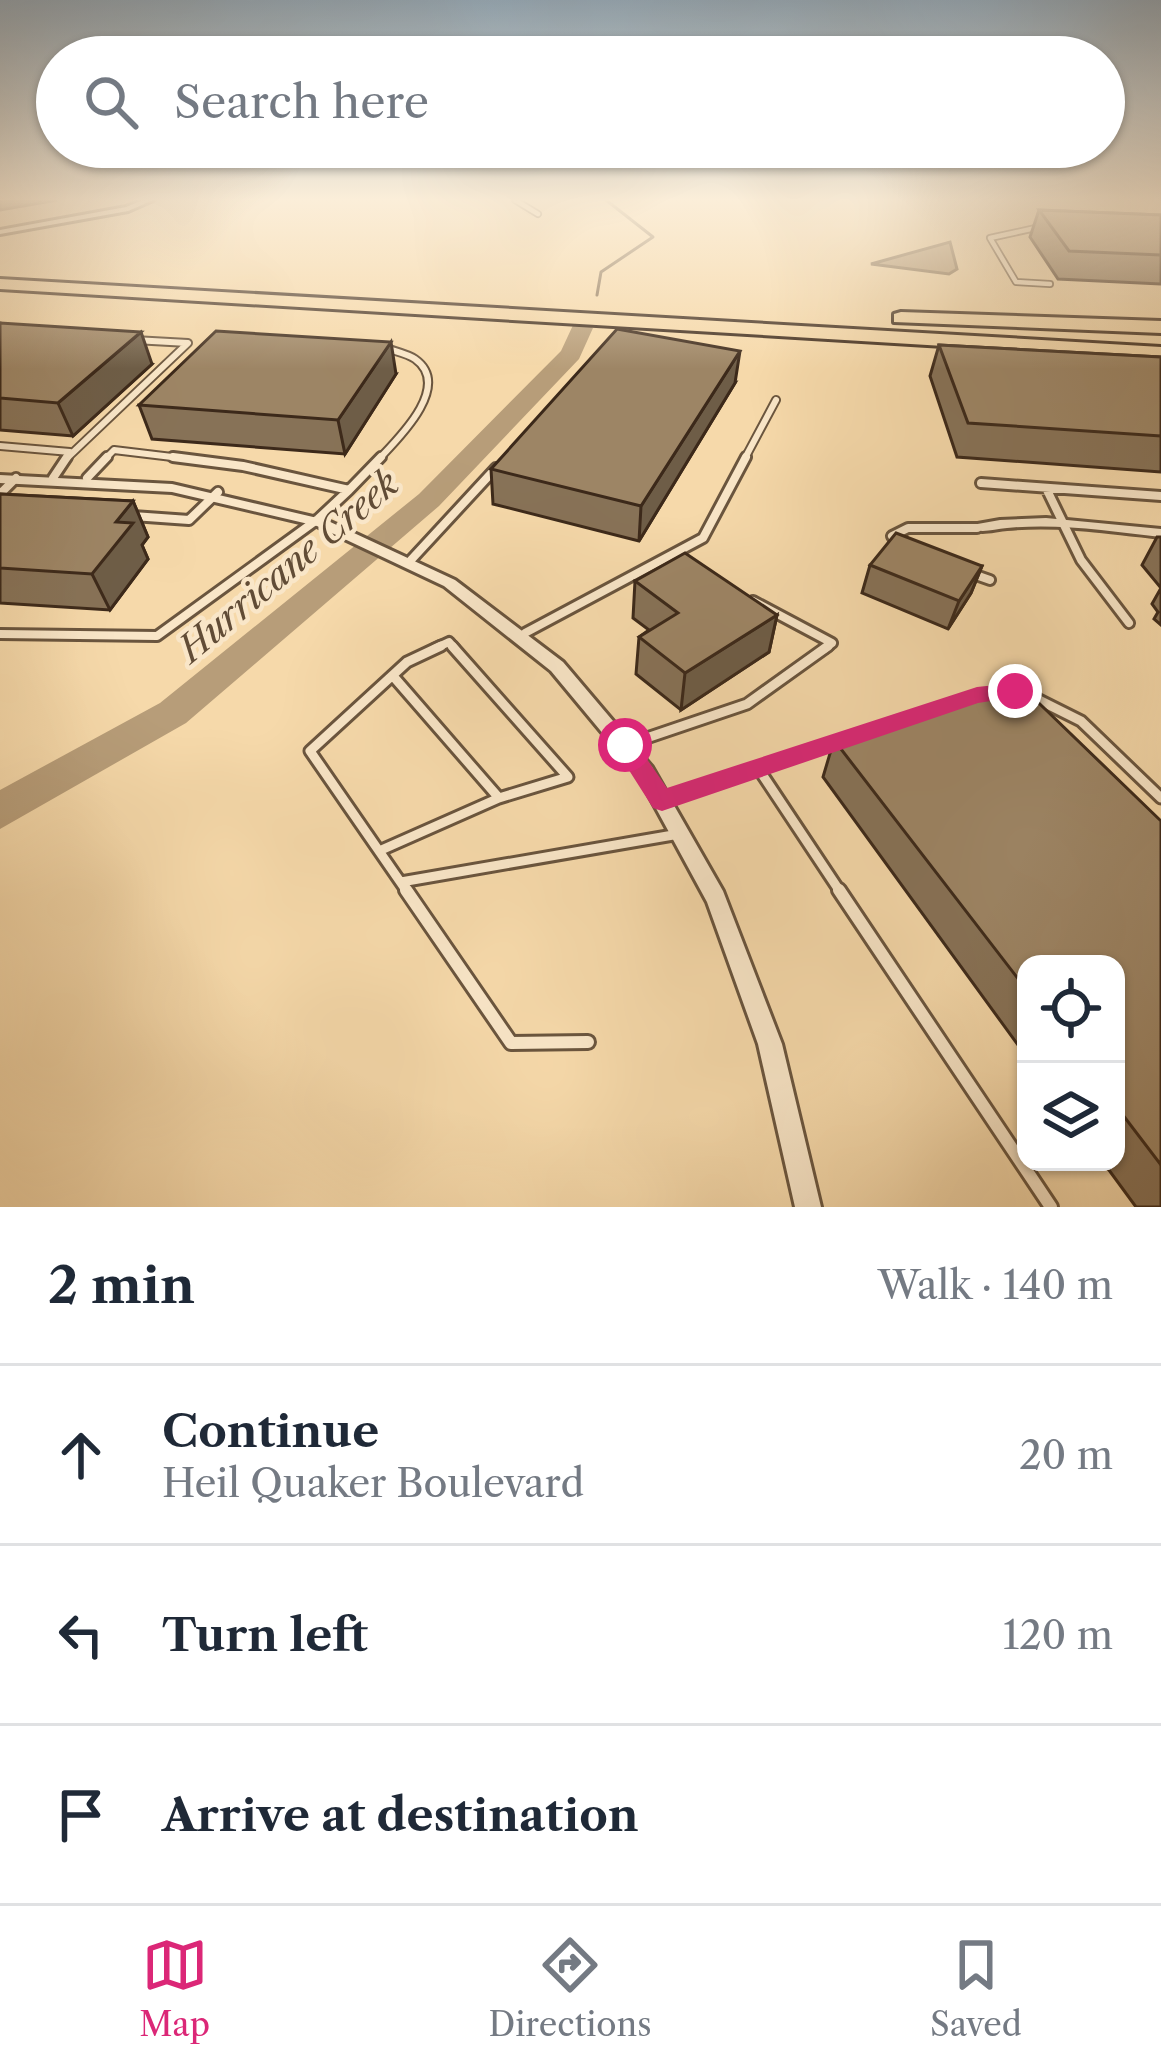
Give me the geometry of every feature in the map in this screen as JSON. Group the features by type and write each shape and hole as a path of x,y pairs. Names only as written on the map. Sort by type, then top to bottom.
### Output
{"highway":[{"path":"0,269 1161,330"},
{"path":"0,284 1161,353"}],"street":[{"path":"8,478 87,478 218,492 318,519 411,560 525,633 563,670 625,745 681,834 739,954 770,1040 808,1207"},
{"path":"977,528 1009,522 1062,523 1161,532"}],"lane":[{"path":"1001,256 1016,282 1050,284"},
{"path":"53,478 71,452 188,343 117,338"},
{"path":"0,634 157,635 318,519 413,420 429,386 428,373 413,358 373,347"},
{"path":"525,633 703,538 776,400"},
{"path":"0,446 71,452"},
{"path":"87,478 114,450 243,466 349,490"},
{"path":"411,560 502,460"},
{"path":"0,494 8,478"},
{"path":"981,483 1161,496"},
{"path":"1046,488 1081,560 1129,623"},
{"path":"118,516 189,520 218,492"},
{"path":"915,551 892,536 908,528 977,528"},
{"path":"958,569 990,580"},
{"path":"625,745 747,704 832,643 733,591"},
{"path":"379,851 499,798 568,777 448,642 407,662 310,751 511,1043 588,1042"},
{"path":"392,676 499,798"},
{"path":"1015,691 1061,708 1161,797"},
{"path":"662,800 862,733"},
{"path":"758,769 1051,1207"},
{"path":"400,882 681,834"}],"shaded area":[{"path":"899,256 954,256 957,269 949,274 871,264"}],"building":[{"path":"0,323 141,332 58,403 0,398"},
{"path":"617,329 740,351 641,506 491,469"},
{"path":"216,331 391,342 338,420 139,405"},
{"path":"939,345 1161,357 1161,436 968,423"},
{"path":"0,494 133,501 116,522 133,523 92,574 0,568"},
{"path":"896,533 982,566 959,601 870,565"},
{"path":"685,553 777,615 685,673 639,637 678,613 635,581"},
{"path":"1015,680 1161,821 1161,1165 1125,1118 1125,955 1017,955 1017,977 834,740"}],"waterway":[{"path":"597,295 601,272 624,256"},
{"name":"Hurricane Creek","path":"0,811 173,713 429,500 571,354 582,328"}],"route":[{"path":"625,745 662,800 977,695 1015,691"}]}
